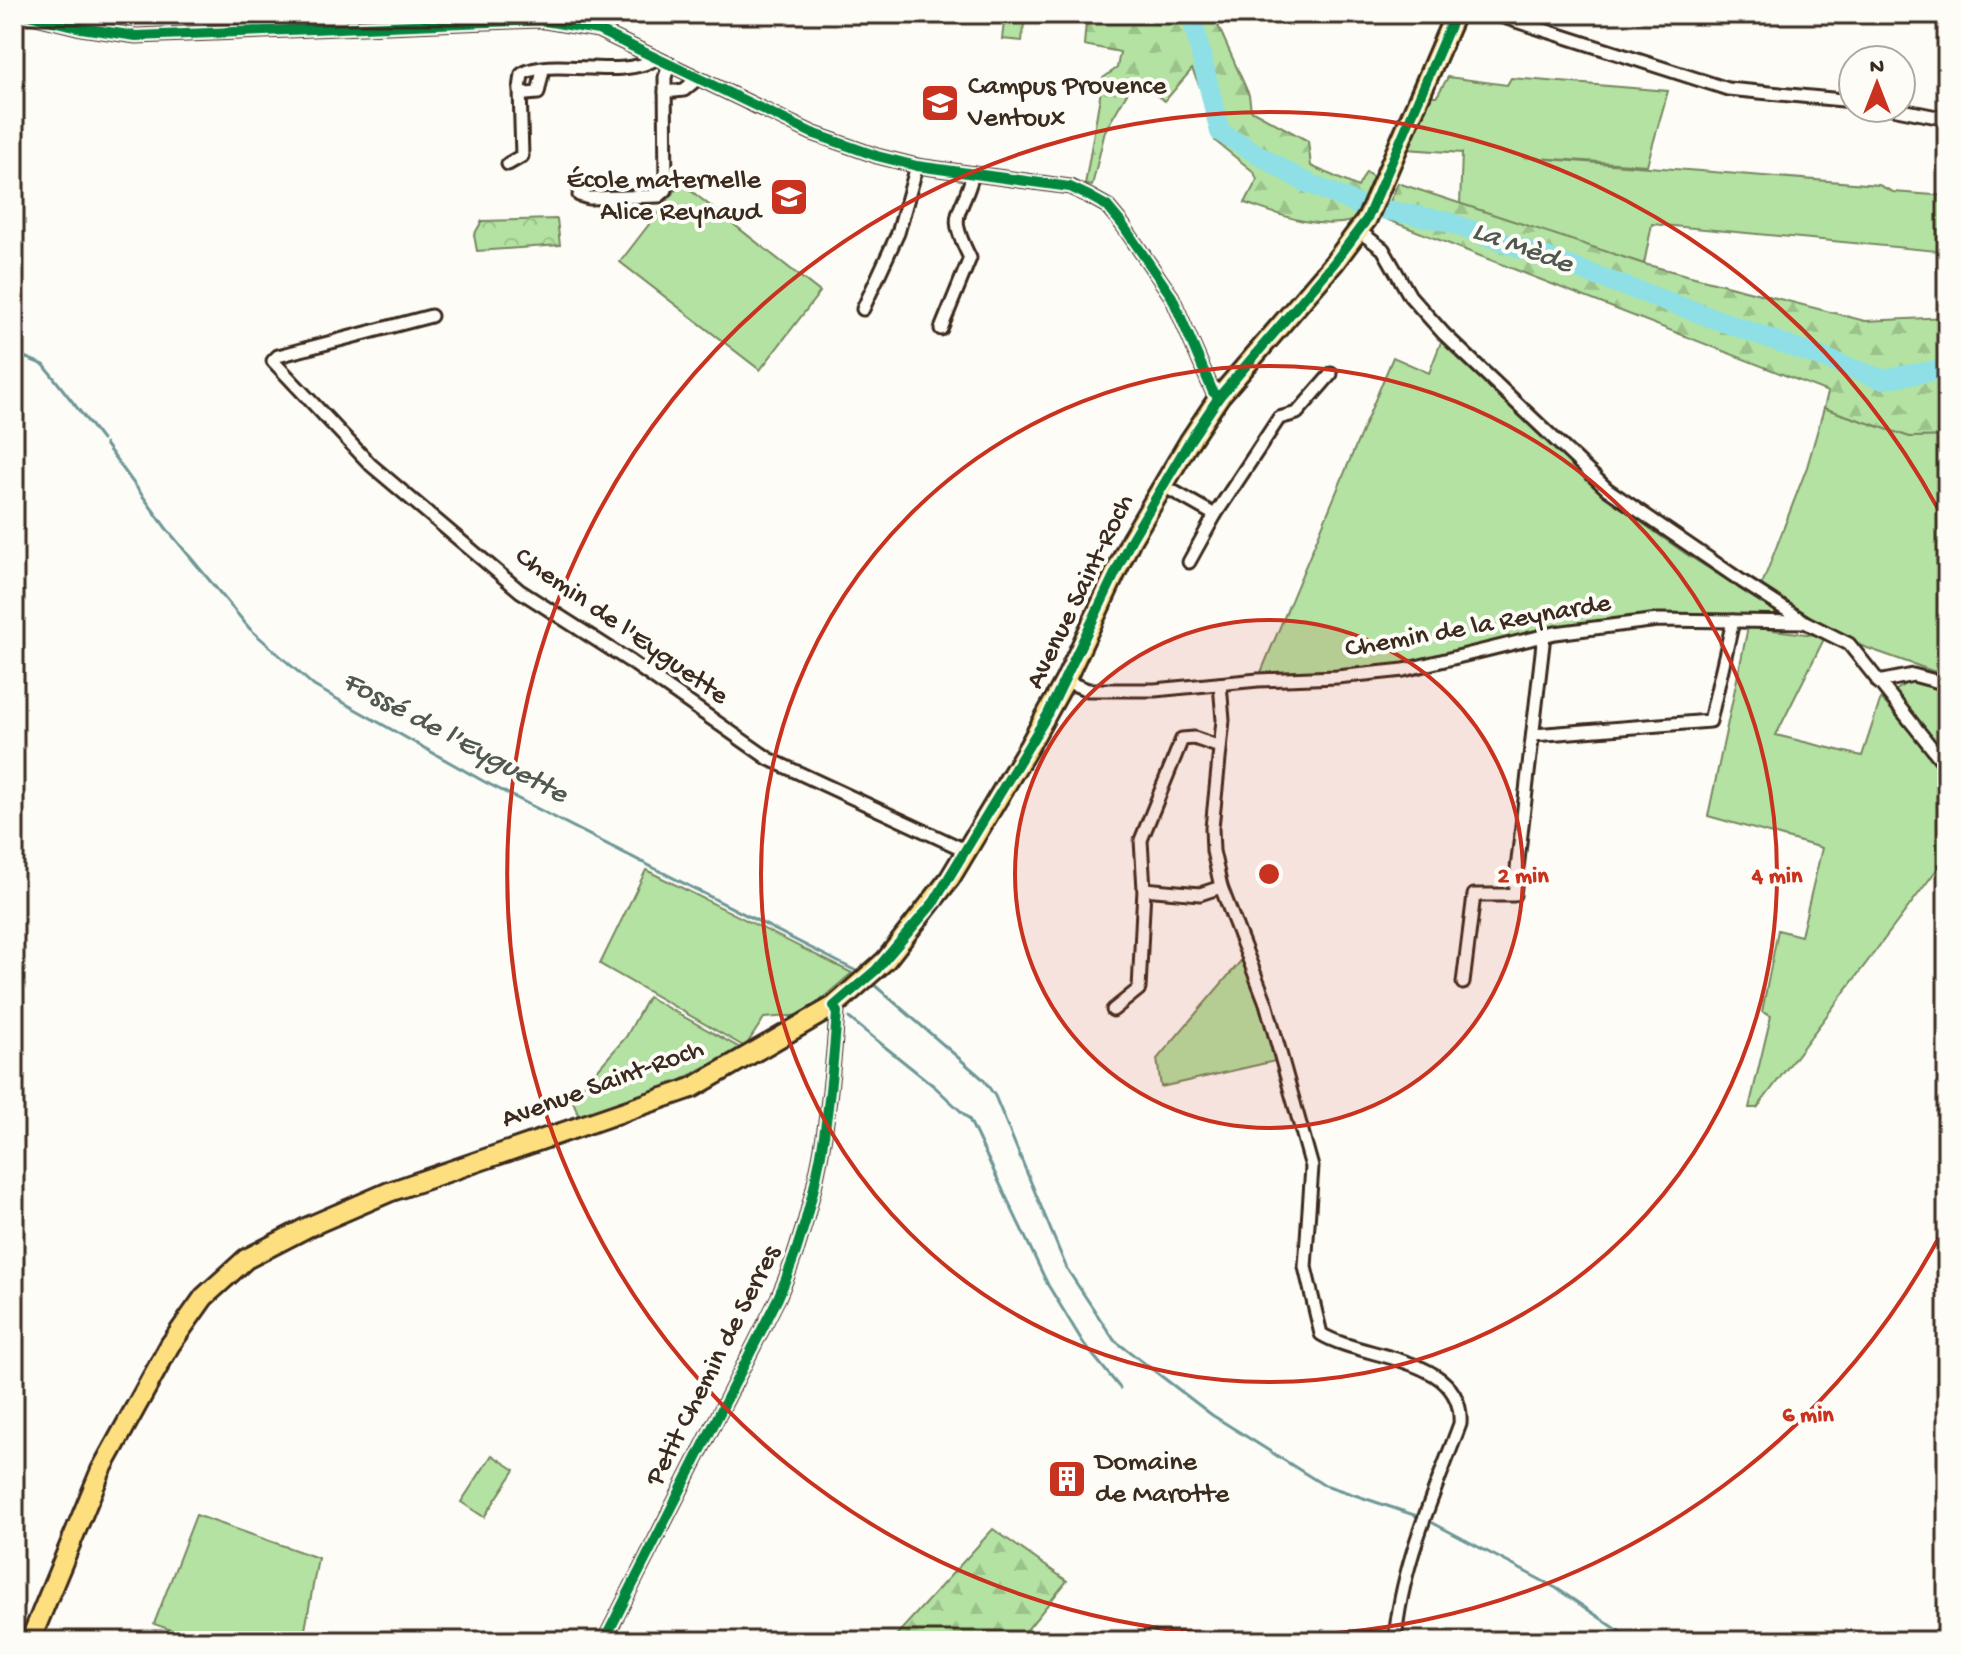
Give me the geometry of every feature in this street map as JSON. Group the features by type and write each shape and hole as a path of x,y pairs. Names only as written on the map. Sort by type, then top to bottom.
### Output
{"main road":[{"name":"Avenue Saint-Roch","path":"30,1641 101,1470 170,1345 204,1297 246,1259 308,1227 389,1192 692,1088 834,1006 866,980 913,929 967,851 1065,681 1123,555 1162,485 1219,397 1363,225 1455,14"}],"street":[{"path":"24,14 81,28 136,36 560,21 598,30 696,80 812,133 917,166 1070,187 1107,206 1172,297 1213,392 1219,397"},
{"path":"1494,14 1728,89 1837,99"},
{"path":"508,164 522,156 522,74 543,70 633,67 656,59"},
{"path":"579,195 589,198 663,194 667,182 665,77 669,66"},
{"path":"520,89 526,94 538,93 543,70"},
{"path":"665,92 688,88 696,80"},
{"path":"1917,113 1947,119"},
{"path":"863,309 898,233 917,166"},
{"path":"941,329 970,258 955,226 955,216 973,174"},
{"path":"1363,225 1383,249 1410,296 1444,334 1607,489 1687,546 1805,622 1849,644 1947,767"},
{"name":"Chemin de l'Eyguette","path":"431,316 278,356 273,361 371,465 520,591 631,662 769,759 967,851"},
{"path":"1189,562 1215,515 1279,418 1297,413 1331,374"},
{"path":"1162,485 1215,515"},
{"name":"Chemin de la Reynarde","path":"1065,681 1094,690 1166,690 1404,670 1544,635 1667,619 1805,622"},
{"path":"1534,735 1710,721 1733,621"},
{"path":"1463,983 1474,895 1514,895 1544,635"},
{"path":"1878,682 1913,675 1947,684"},
{"path":"1220,684 1223,702 1211,837 1221,887 1266,1003 1312,1167 1305,1267 1310,1301 1321,1334 1339,1346 1429,1370 1448,1386 1461,1411 1460,1424 1411,1559 1398,1609 1395,1641"},
{"path":"1113,1010 1139,989 1144,889 1141,840 1182,739 1194,738 1220,747"},
{"path":"1144,889 1200,894 1221,887"},
{"name":"Petit Chemin de Serres","path":"604,1641 773,1310 802,1245 819,1173 831,1094 837,1012 834,1006"}],"green space":[{"path":"1005,14 1025,14 1022,41 1002,39"},
{"path":"1095,14 1213,14 1249,95 1251,110 1308,141 1311,166 1358,187 1366,172 1377,180 1353,221 1312,222 1245,203 1257,180 1254,172 1215,141 1206,100 1192,69 1165,101 1134,81 1105,131 1092,186 1085,185 1103,78 1117,68 1120,52 1084,45 1086,22"},
{"path":"1448,77 1507,85 1511,78 1668,91 1647,165 1522,157 1879,185 1893,192 1947,196 1947,252 1652,224 1644,264 1460,205 1462,153 1407,149 1430,96 1437,96"},
{"path":"681,183 820,292 760,370 620,262"},
{"path":"1398,183 1644,264 1865,321 1947,317 1947,436 1910,437 1824,408 1828,392 1383,218"},
{"path":"557,219 560,245 477,251 474,235 482,221"},
{"path":"1441,342 1607,498 1686,554 1788,619 1670,615 1404,667 1259,677 1393,357 1429,373"},
{"path":"1824,408 1910,437 1947,436 1947,676 1856,644 1761,587 1807,467"},
{"path":"1748,627 1815,635 1824,639 1776,735 1862,756 1881,698 1947,775 1947,856 1757,1108 1749,1108 1771,1016 1762,1012 1778,930 1801,936 1822,848 1708,816"},
{"path":"1908,682 1927,682 1947,688 1947,760 1895,699 1895,691"},
{"path":"646,870 852,973 803,1015 764,1018 745,1047 600,964"},
{"path":"1245,956 1275,1061 1161,1087 1157,1059"},
{"path":"648,997 740,1048 678,1082 579,1116 572,1099 626,1037"},
{"path":"492,1455 515,1470 484,1517 461,1502"},
{"path":"196,1515 318,1558 303,1641 203,1641 154,1624"},
{"path":"993,1529 1067,1581 1018,1641 891,1641"}],"waterway":[{"name":"La Mède","path":"1191,14 1220,132 1301,180 1359,205 1445,221 1881,379 1947,369"},
{"name":"Fossé de l'Eyguette","path":"14,353 44,365 102,440"},
{"name":"Fossé de l'Eyguette","path":"105,444 166,528 250,629 314,686 483,781 860,973"},
{"name":"Fossé de l'Eyguette","path":"872,983 983,1079 995,1096 1067,1269 1114,1340 1212,1415 1322,1484 1420,1517"},
{"path":"849,1018 935,1087 969,1119 1048,1285 1084,1344 1120,1388"},
{"name":"Fossé de l'Eyguette","path":"1433,1523 1556,1588 1634,1641"}],"cycle path":[{"path":"24,14 81,28 136,36 539,20 598,30 812,133 877,156 917,166 1070,187 1107,206 1172,297 1213,392 1219,397"},
{"path":"604,1641 778,1298 792,1263 813,1193 826,1122 837,1012 834,1006 876,970 934,902 1048,714 1131,540 1189,442 1219,397 1334,263 1367,219 1455,14"}],"place":[{"name":"Campus Provence Ventoux","path":"940,103"},
{"name":"École maternelle Alice Reynaud","path":"789,197"},
{"name":"Domaine de Marotte","path":"1067,1479"}]}
